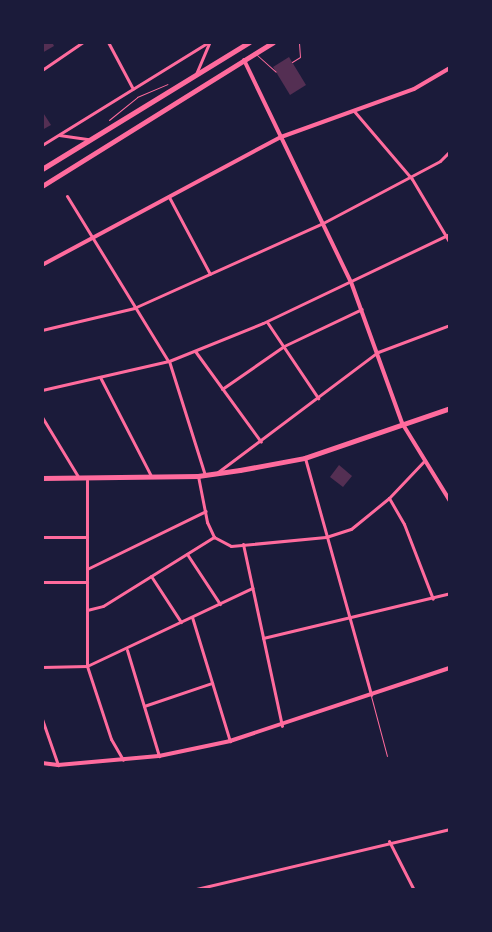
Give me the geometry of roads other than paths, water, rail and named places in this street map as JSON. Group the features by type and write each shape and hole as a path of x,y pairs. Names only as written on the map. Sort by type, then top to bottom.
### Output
{"main road":[{"path":"42,170 249,42"},
{"path":"42,186 272,42"},
{"path":"42,478 80,478 87,480 216,474 305,458 450,408"}],"street":[{"path":"42,70 83,42"},
{"path":"108,42 133,89"},
{"path":"42,145 210,42"},
{"path":"196,75 210,42"},
{"path":"244,60 352,282 402,423 426,459 450,501"},
{"path":"42,265 281,137 414,89 449,70"},
{"path":"354,111 410,177 448,235 450,243"},
{"path":"59,135 92,140"},
{"path":"42,330 134,308 323,222 440,161 450,151"},
{"path":"67,196 134,308 169,361 206,475"},
{"path":"169,197 210,274"},
{"path":"42,390 169,361 267,322 448,235"},
{"path":"222,389 284,346 362,310"},
{"path":"267,322 318,398"},
{"path":"216,474 261,442 378,352 450,325"},
{"path":"195,350 261,442"},
{"path":"100,376 151,476"},
{"path":"42,418 80,478"},
{"path":"305,458 371,695"},
{"path":"198,476 214,537 231,546 326,537 351,529 389,498 426,459"},
{"path":"87,480 86,666 110,739 123,760"},
{"path":"389,498 404,524 433,599"},
{"path":"87,569 206,511"},
{"path":"42,537 87,537"},
{"path":"87,610 103,606 214,537"},
{"path":"243,544 282,726"},
{"path":"186,554 220,604"},
{"path":"151,576 182,622"},
{"path":"42,582 87,582"},
{"path":"42,667 86,666 127,650 252,588"},
{"path":"262,638 433,599 450,593"},
{"path":"192,617 230,741"},
{"path":"127,650 159,756"},
{"path":"42,763 58,765 159,756 230,741 282,726 450,668"},
{"path":"144,706 212,683"},
{"path":"42,719 58,765"},
{"path":"192,890 389,841 450,829"},
{"path":"389,841 414,890"}],"lane":[{"path":"292,62 300,57 299,42"},
{"path":"255,53 276,72"},
{"path":"371,695 387,756"}]}
